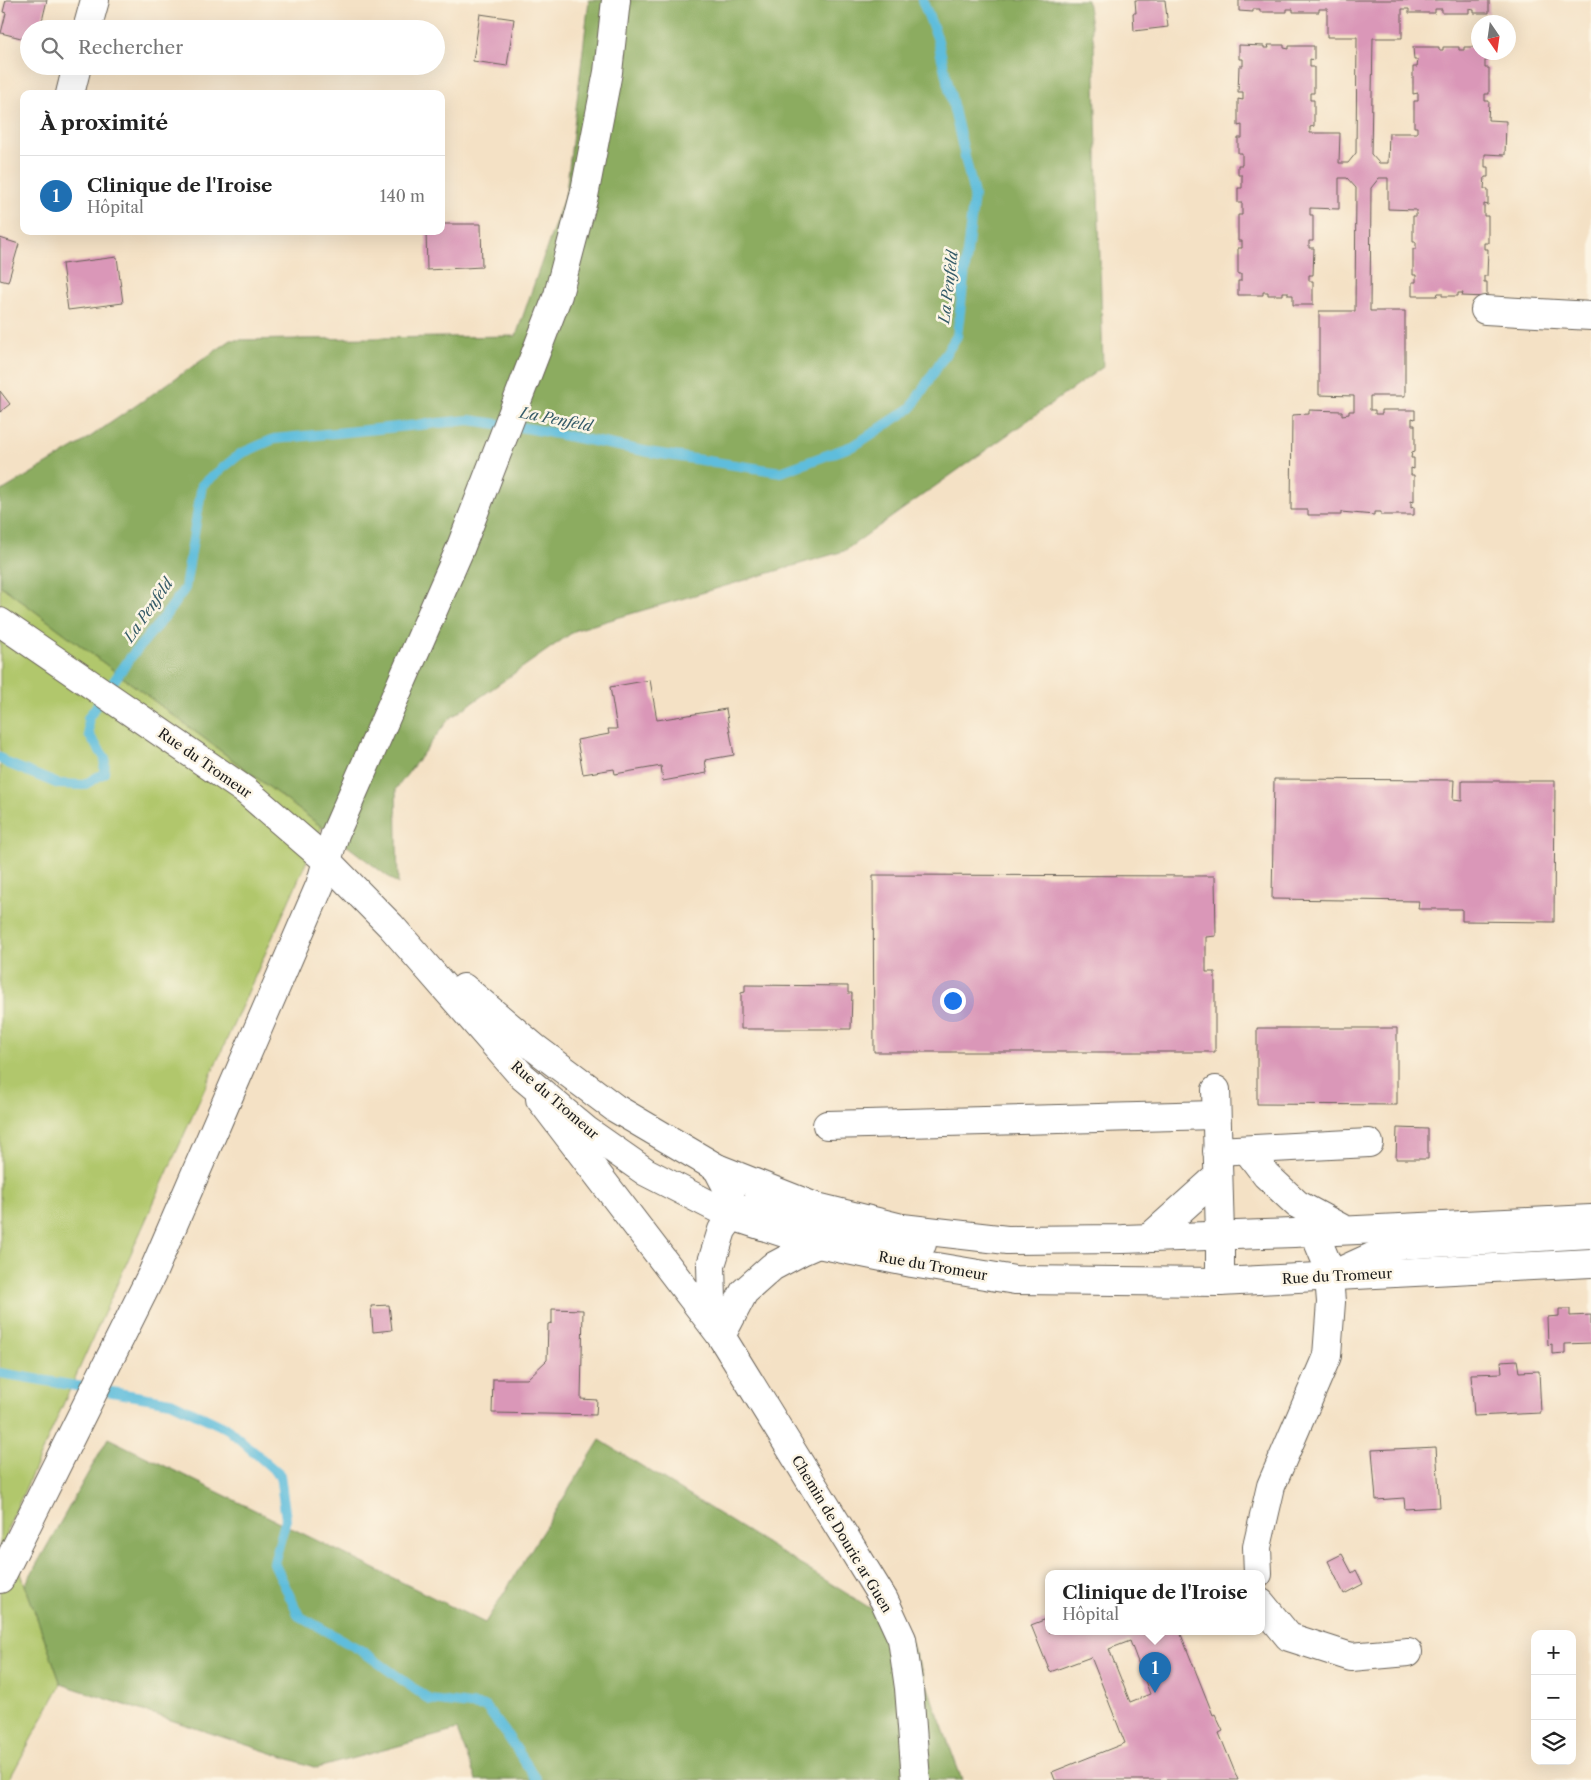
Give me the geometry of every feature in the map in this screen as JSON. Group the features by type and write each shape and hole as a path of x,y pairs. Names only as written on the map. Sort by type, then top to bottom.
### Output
{"street":[{"path":"89,20 95,0"},
{"path":"0,1579 152,1274 320,885 335,834 460,549 530,370 558,295 584,196 608,72 616,0"},
{"path":"71,90 75,75"},
{"path":"1485,310 1591,316"},
{"name":"Rue du Tromeur","path":"0,622 246,792 327,861 392,926 522,1076 586,1130 646,1172 732,1216 818,1244 912,1263 1015,1280 1220,1282 1591,1263"},
{"name":"Rue du Tromeur","path":"392,926 535,1048 607,1102 717,1168 813,1206 902,1228 1008,1240 1149,1238 1347,1231 1591,1219"},
{"name":"Chemin de Douric ar Guen","path":"522,1076 721,1336 884,1600 902,1639 909,1688 916,1780"},
{"path":"826,1125 1216,1102 1220,1282"},
{"path":"1149,1238 1218,1164 1247,1150 1369,1143"},
{"path":"1247,1150 1266,1175 1297,1204 1347,1231"},
{"path":"717,1168 730,1193 732,1216 764,1201 795,1215 860,1234 914,1243 956,1247 1008,1240"},
{"name":"Chemin de Douric ar Guen","path":"721,1336 712,1300 711,1265 722,1230 732,1216"},
{"path":"1258,1570 1257,1547 1271,1486 1327,1356 1331,1302 1329,1277 1326,1261 1314,1232"},
{"path":"1329,1277 1398,1245 1591,1234"},
{"path":"721,1336 744,1292 772,1267 818,1244"},
{"path":"1265,1608 1289,1636 1351,1657 1408,1652"}],"green space":[{"path":"589,0 1087,0 1094,44 1103,367 844,551 576,630 449,719 396,789 398,884 0,585 0,492 80,444 231,340 516,336 566,192"},
{"path":"0,585 322,827 6,1532 61,1684 9,1780 0,1780"},
{"path":"108,1438 485,1623 600,1440 907,1631 962,1780 476,1780 457,1730 317,1768 61,1684 25,1585"}],"building":[{"path":"6,0 47,0 42,20 20,20 20,38 1,33 6,13 3,12"},
{"path":"1135,0 1165,0 1168,27 1134,31 1133,13 1136,13"},
{"path":"1239,0 1489,0 1489,13 1474,13 1474,10 1469,9 1469,13 1442,13 1442,9 1435,9 1435,13 1409,13 1409,9 1402,9 1402,38 1373,38 1371,154 1379,163 1388,163 1389,133 1417,133 1417,127 1414,127 1414,101 1418,101 1418,93 1413,94 1413,67 1417,67 1418,60 1414,60 1413,47 1439,47 1439,50 1443,50 1443,47 1459,47 1459,50 1464,50 1464,47 1471,47 1471,60 1489,60 1485,61 1485,68 1489,68 1489,94 1485,94 1485,101 1489,101 1488,120 1506,121 1505,155 1485,154 1485,167 1488,167 1488,177 1485,177 1484,189 1488,189 1488,205 1484,204 1484,216 1488,216 1488,243 1484,243 1484,249 1488,249 1487,276 1484,276 1484,282 1487,282 1487,297 1462,296 1463,293 1458,293 1458,296 1442,296 1442,293 1438,293 1437,296 1412,296 1412,282 1416,282 1416,275 1413,275 1413,249 1416,249 1416,242 1413,242 1413,216 1416,216 1416,210 1388,209 1388,178 1379,178 1371,188 1370,311 1405,311 1405,396 1370,396 1370,410 1375,410 1375,414 1382,414 1382,410 1415,410 1415,419 1412,418 1412,425 1415,425 1415,451 1412,452 1411,458 1414,458 1414,469 1411,468 1411,475 1414,475 1414,502 1411,501 1411,508 1414,507 1414,515 1381,515 1381,512 1374,512 1374,515 1341,512 1341,515 1308,515 1308,510 1291,510 1292,415 1309,414 1309,410 1342,411 1342,415 1349,414 1349,411 1354,411 1354,396 1319,395 1319,311 1355,311 1356,188 1347,178 1339,178 1339,209 1310,208 1310,215 1313,215 1313,241 1309,241 1309,248 1314,248 1313,275 1309,275 1309,281 1313,281 1313,305 1293,305 1293,295 1288,295 1288,292 1283,292 1283,295 1268,295 1268,292 1263,292 1263,295 1238,295 1238,281 1241,281 1241,274 1238,274 1238,248 1242,248 1242,241 1238,241 1238,215 1242,215 1242,203 1238,203 1238,188 1242,188 1242,175 1238,175 1238,165 1242,165 1242,153 1238,153 1238,138 1242,138 1242,125 1238,126 1238,99 1243,100 1243,92 1238,92 1239,66 1243,66 1243,59 1239,59 1239,45 1269,48 1268,45 1284,45 1284,48 1289,49 1289,46 1314,46 1314,60 1310,59 1310,67 1314,67 1314,93 1310,93 1310,100 1314,100 1314,126 1310,127 1310,133 1340,133 1339,163 1348,163 1356,153 1357,37 1327,37 1327,9 1319,9 1319,12 1293,12 1293,9 1287,9 1287,12 1260,12 1260,9 1253,9 1253,12 1239,11"},
{"path":"480,14 514,19 507,66 473,61"},
{"path":"445,224 481,224 482,267 427,270 426,235 445,235"},
{"path":"0,238 19,244 8,282 0,280"},
{"path":"117,257 123,303 68,310 62,264"},
{"path":"0,391 10,404 0,412"},
{"path":"650,680 657,720 726,709 734,755 705,760 707,773 663,781 661,766 615,774 614,769 583,774 577,740 609,734 608,729 617,729 610,687"},
{"path":"1274,779 1454,780 1453,800 1462,801 1462,781 1555,781 1554,922 1462,921 1462,909 1418,909 1419,901 1272,899"},
{"path":"873,875 1215,876 1216,936 1206,937 1206,972 1215,972 1215,1052 874,1052"},
{"path":"745,985 848,986 848,993 852,993 851,1029 741,1029 741,993 745,992"},
{"path":"1257,1028 1397,1028 1397,1105 1257,1104"},
{"path":"1397,1128 1428,1129 1428,1159 1396,1159"},
{"path":"389,1305 392,1330 373,1332 371,1306"},
{"path":"552,1309 583,1310 581,1399 597,1400 596,1415 492,1413 493,1379 527,1379 547,1360 548,1324 552,1323"},
{"path":"1559,1309 1570,1309 1570,1316 1591,1315 1591,1343 1565,1344 1565,1353 1552,1354 1552,1344 1548,1345 1547,1317 1559,1316"},
{"path":"1517,1360 1519,1372 1539,1371 1541,1413 1474,1416 1471,1374 1502,1373 1501,1361"},
{"path":"1436,1447 1440,1507 1405,1509 1404,1498 1376,1500 1372,1450"},
{"path":"1342,1554 1352,1573 1356,1570 1363,1584 1344,1594 1328,1561"},
{"path":"1045,1620 1045,1635 1181,1635 1213,1715 1215,1714 1223,1731 1219,1733 1238,1780 1055,1780 1052,1772 1125,1743 1091,1657 1050,1672 1031,1625","holes":["1130,1641 1150,1694 1130,1702 1109,1649"]}],"waterway":[{"name":"La Penfeld","path":"0,758 7,763 58,784 84,785 104,773 105,758 89,735 88,718 130,658 165,616 185,588 202,485 240,454 274,439 470,420 532,429 654,453 781,472 855,445 911,408 957,336 974,195 937,37 922,0"},
{"path":"0,1373 171,1402 228,1429 280,1475 286,1519 274,1563 299,1616 362,1651 430,1700 486,1707 537,1780"}],"place":[{"name":"Clinique de l'Iroise","path":"1155,1693"}]}
